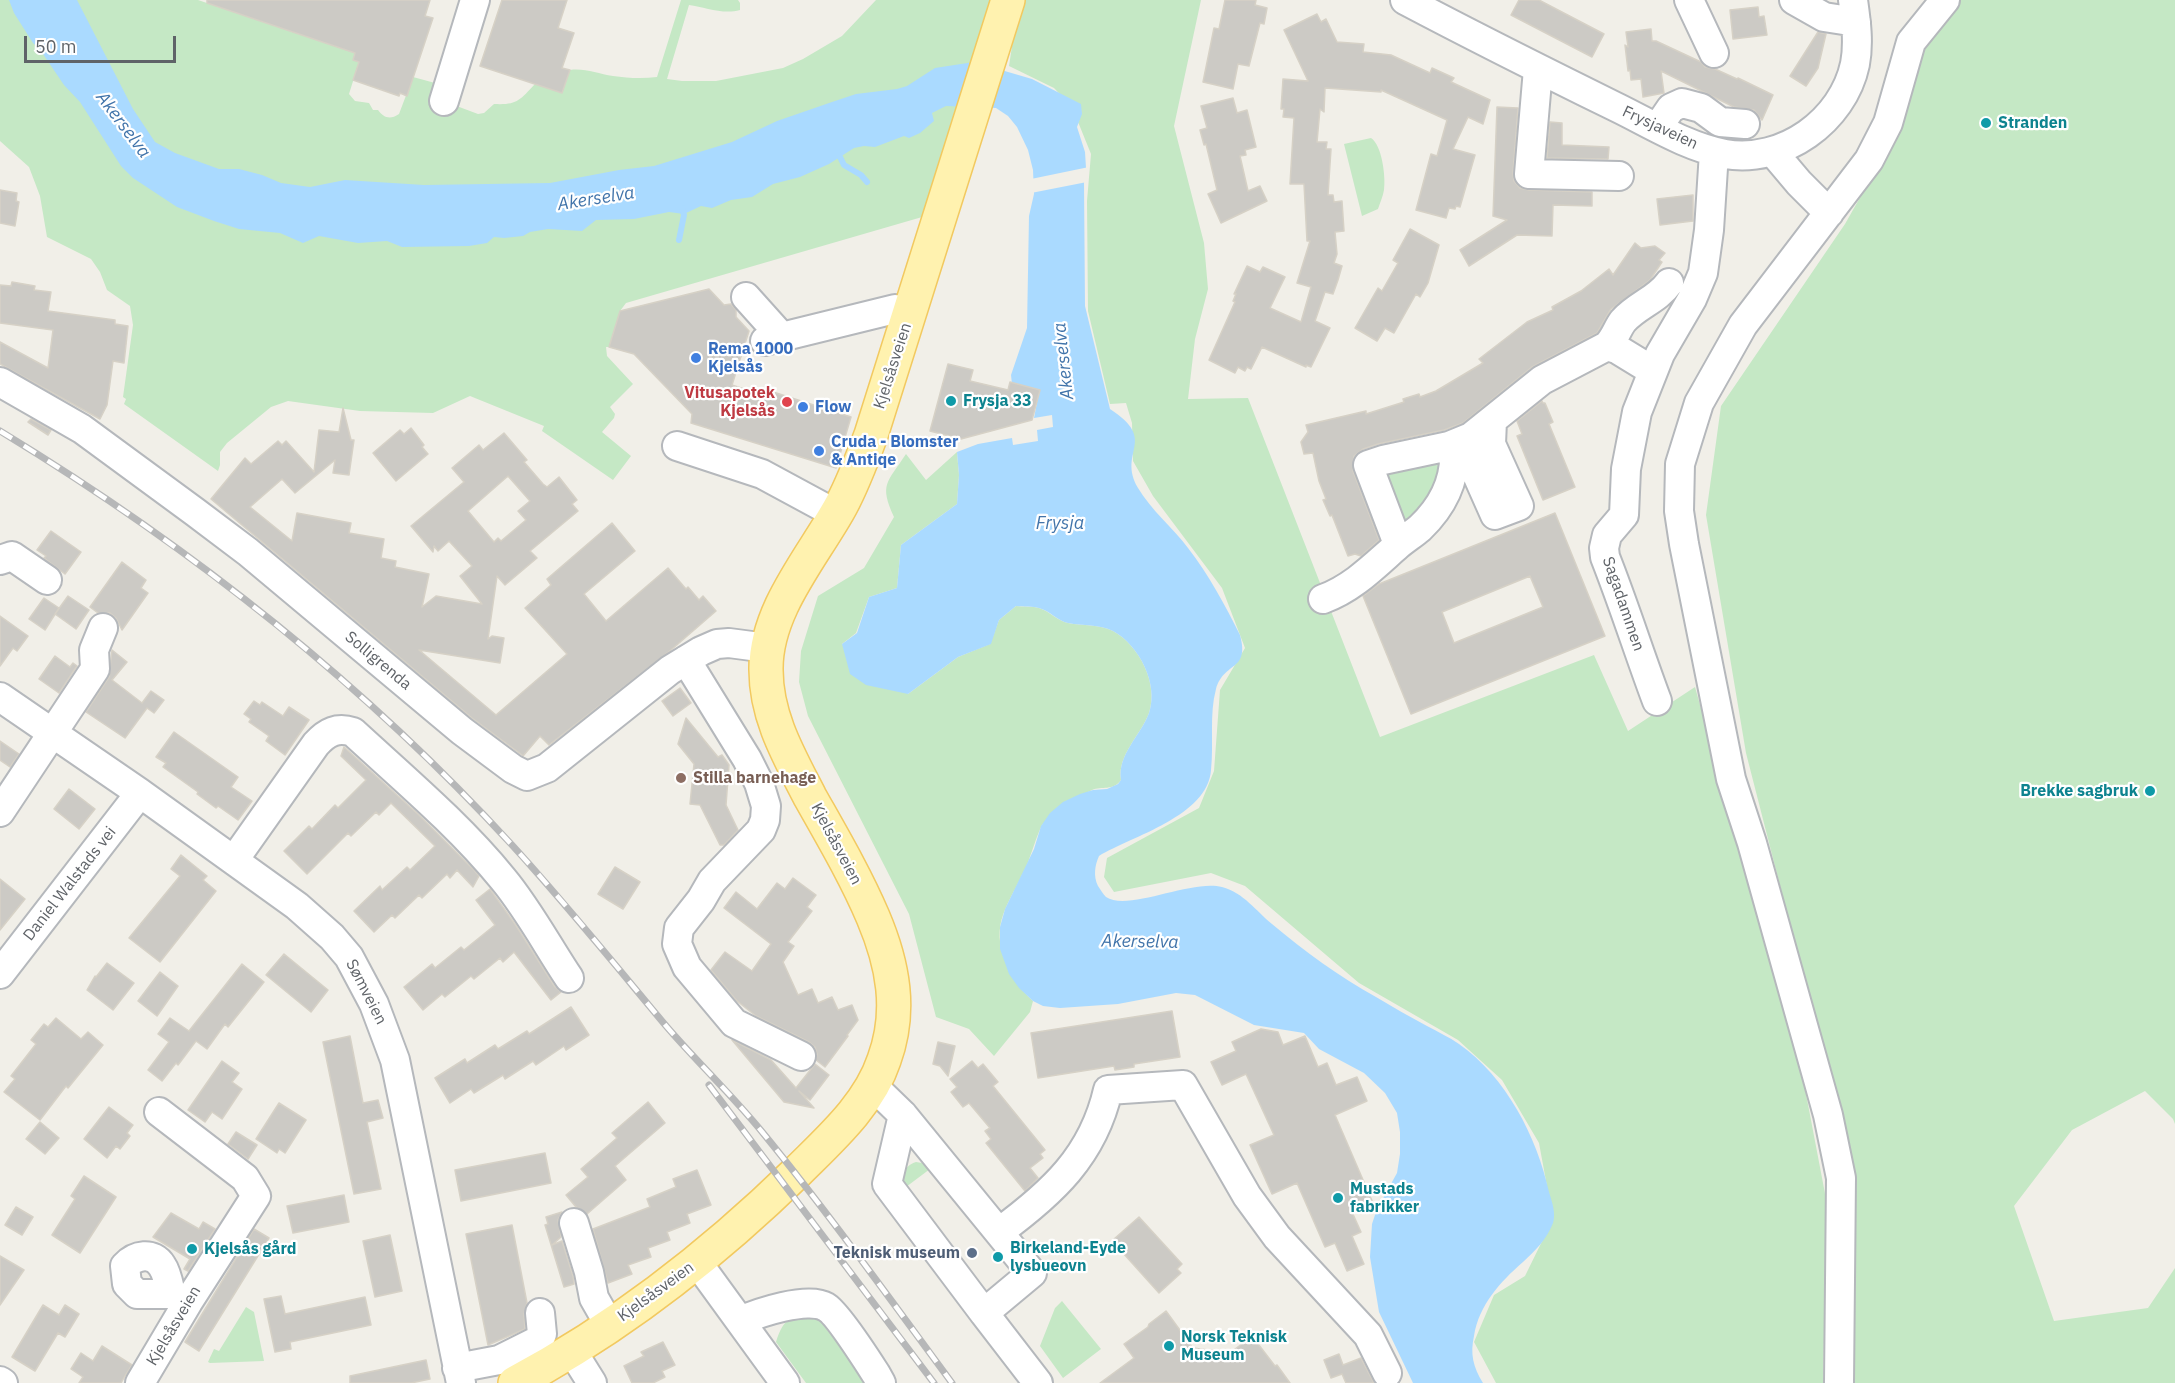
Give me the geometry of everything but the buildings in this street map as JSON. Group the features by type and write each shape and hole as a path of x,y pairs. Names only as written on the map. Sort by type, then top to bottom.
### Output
{"main road":[{"name":"Kjelsåsveien","path":"515,1383 572,1351 610,1326 698,1262 760,1207 824,1145 857,1108 883,1064 894,1023 892,976 885,947 860,887 778,734 766,691 767,648 770,635 784,604 848,493 871,435 1008,0"}],"street":[{"path":"444,101 475,0"},
{"name":"Frysjaveien","path":"1405,0 1538,69 1658,127 1714,152 1743,155 1772,151 1789,145 1806,135 1834,108 1854,65 1855,11"},
{"path":"1689,0 1714,53"},
{"path":"1794,0 1824,17 1855,11"},
{"path":"1839,1383 1841,1178 1828,1115 1752,843 1731,779 1684,544 1678,492 1680,464 1695,412 1709,384 1743,325 1857,178 1888,123 1911,42 1946,0"},
{"path":"1538,69 1528,174 1618,176"},
{"path":"1658,127 1671,108 1682,103 1701,108 1720,122 1745,124"},
{"path":"1772,151 1830,213"},
{"name":"Sagadammen","path":"1657,701 1605,557 1604,548 1607,535 1624,515 1626,469 1632,434 1653,371 1697,289 1703,273 1710,222 1714,152"},
{"path":"1615,349 1615,338 1622,322 1638,308 1657,297 1669,283"},
{"path":"746,297 773,338 895,309 910,313"},
{"path":"1615,349 1653,371"},
{"path":"1552,389 1586,370 1615,349"},
{"path":"1398,544 1368,465 1462,441 1479,432 1542,380 1615,349"},
{"name":"Solligrenda","path":"0,382 82,429 248,552 462,731 513,769 527,776 547,768 670,670 701,651 717,644 738,643 767,648"},
{"path":"1462,441 1495,515 1519,506 1491,444 1492,420"},
{"path":"1323,599 1352,585 1398,544 1419,530 1442,500 1455,465 1454,450 1462,441"},
{"path":"677,446 762,474 836,514"},
{"path":"0,560 12,556 47,580"},
{"path":"0,812 94,669 94,650 103,628"},
{"path":"686,660 747,759 759,783 766,806 765,820 760,830 712,881 680,928 677,944 687,967 734,1023 801,1056"},
{"name":"Sømveien","path":"0,697 140,793 297,906 332,937 349,957 374,1004 387,1034 398,1069 459,1375"},
{"path":"234,860 316,744 330,732 344,729 353,732 485,858 505,881 569,978"},
{"name":"Daniel Walstads vei","path":"0,974 140,793"},
{"path":"872,1085 903,1115 1032,1273 984,1312"},
{"path":"999,1232 1065,1176 1093,1135 1108,1090 1183,1085 1247,1196 1277,1237 1368,1335 1387,1373"},
{"name":"Kjelsåsveien","path":"140,1383 179,1298 256,1196 245,1178 159,1112"},
{"path":"903,1115 887,1184 1038,1383"},
{"path":"574,1223 589,1272 594,1298 610,1326"},
{"path":"698,1262 785,1383"},
{"path":"740,1322 766,1310 811,1303 826,1307 881,1383"},
{"path":"459,1375 525,1349 539,1340 542,1334 540,1313"},
{"path":"572,1351 592,1383"}],"green space":[{"path":"0,0 198,0 355,53 353,60 359,62 349,94 355,101 369,103 373,110 378,110 390,117 399,114 413,77 435,83 438,99 478,114 484,113 494,104 508,104 517,101 535,84 562,93 570,70 586,70 629,78 657,77 681,0 738,0 740,3 740,10 727,12 689,5 667,79 716,81 783,68 803,59 842,36 876,0 993,0 929,215 626,303 620,311 609,347 606,347 607,356 633,384 610,407 615,414 614,418 602,432 631,456 613,480 542,431 544,426 470,396 433,413 360,411 288,401 271,407 227,443 220,452 218,471 124,404 133,325 130,306 107,290 100,272 91,259 47,237 40,196 29,167 0,141"},
{"path":"1019,0 1201,0 1174,126 1204,243 1208,289 1195,339 1188,399 1248,398 1380,737 1594,655 1628,731 1695,687 1798,1052 1827,1204 1823,1383 1496,1383 1474,1342 1494,1295 1525,1276 1553,1219 1539,1143 1502,1080 1458,1040 1359,983 1245,886 1211,873 1114,892 1104,877 1107,858 1199,808 1214,771 1220,690 1245,648 1222,588 1153,496 1133,461 1132,423 1126,403 1110,404 1088,311 1087,201 1091,154 1072,107 1054,88 1009,66"},
{"path":"1960,0 2175,0 2175,1124 2173,1119 2145,1091 2072,1130 2014,1206 2054,1321 2148,1308 2175,1268 2175,1383 1849,1383 1818,1034 1746,753 1706,515 1721,406 1845,224 1904,120 1909,67"},
{"path":"1371,138 1378,147 1384,170 1384,190 1378,209 1362,216 1344,144"},
{"path":"1451,451 1450,468 1406,529 1378,469"},
{"path":"957,452 959,475 957,504 901,545 897,588 869,597 856,633 842,644 908,694 958,657 990,644 999,620 1016,606 1037,607 1064,622 1102,627 1122,637 1138,655 1149,678 1151,690 1149,713 1126,754 1121,780 1114,786 1088,792 1043,824 1026,867 1003,914 1000,925 1002,950 1015,980 1033,1001 1030,1012 994,1056 969,1029 936,1017 909,914 808,716 799,682 801,651 818,596 864,568 894,517 886,490 894,471 906,454 926,480"},
{"path":"916,1162 930,1169 906,1187 903,1179 904,1172"},
{"path":"1062,1301 1101,1349 1063,1378 1040,1346 1055,1308"},
{"path":"246,1307 254,1312 264,1361 208,1362 214,1349 219,1351"},
{"path":"814,1317 822,1323 863,1377 864,1383 806,1383 776,1342 782,1328 789,1320"}],"water":[{"name":"Frysja","path":"9,0 77,0 133,109 155,142 175,153 219,169 239,169 281,183 310,187 345,180 424,185 550,183 654,166 732,142 777,121 856,94 907,86 935,68 974,62 1032,79 1081,104 1082,114 1077,127 1085,152 1086,168 1084,183 1085,306 1110,409 1124,420 1135,438 1132,465 1138,488 1203,569 1240,635 1242,647 1239,661 1220,680 1216,689 1213,709 1212,760 1207,786 1197,800 1183,812 1166,823 1099,856 1095,871 1096,882 1106,897 1116,901 1129,901 1209,886 1222,887 1237,893 1309,954 1408,1016 1459,1044 1491,1073 1505,1091 1528,1130 1536,1150 1544,1171 1554,1219 1544,1239 1499,1286 1481,1314 1474,1336 1472,1355 1483,1383 1413,1383 1379,1312 1370,1257 1372,1224 1377,1209 1397,1173 1400,1132 1397,1113 1385,1093 1364,1073 1319,1049 1304,1033 1254,1025 1195,995 1176,993 1118,1004 1060,1008 1043,1006 1033,1001 1019,988 1009,974 1000,949 1000,927 1005,909 1034,849 1041,826 1050,813 1063,802 1080,794 1107,789 1118,784 1121,780 1126,754 1149,713 1151,690 1149,678 1131,646 1122,637 1108,629 1068,623 1039,608 1016,606 999,620 991,644 958,657 908,694 866,685 850,674 842,644 857,633 869,597 897,588 901,545 957,504 959,475 957,452 978,444 1012,438 1013,445 1038,441 1037,430 1053,427 1052,415 1034,418 1039,392 1012,384 1011,375 1027,328 1029,216 1034,194 1033,170 1028,150 1017,127 1008,116 996,108 946,106 932,113 934,121 920,133 909,138 904,136 875,147 854,148 829,164 800,177 773,184 752,197 731,200 712,208 701,206 684,214 669,212 634,219 596,220 582,231 548,229 530,232 523,236 494,237 487,243 469,246 402,247 387,241 358,243 319,236 303,243 280,233 239,229 177,207 133,178 121,166 80,102 64,85 33,43 14,13"}],"pier":[{"path":"1089,167 1087,182 1031,193 1031,179"}],"waterway":[{"path":"837,151 844,165 861,175 867,182"},
{"path":"679,240 684,215 682,208"}],"railway":[{"path":"0,431 138,521 271,620 396,728 455,786 532,867 667,1027 763,1133 952,1383"},
{"path":"709,1085 934,1383"}],"place":[{"name":"Stranden","path":"1986,123"},
{"name":"Rema 1000 Kjelsås","path":"696,358"},
{"name":"Frysja 33","path":"951,401"},
{"name":"Vitusapotek Kjelsås","path":"787,402"},
{"name":"Flow","path":"803,407"},
{"name":"Cruda - Blomster & Antiqe","path":"819,451"},
{"name":"Stilla barnehage","path":"681,778"},
{"name":"Brekke sagbruk","path":"2150,791"},
{"name":"Mustads fabrikker","path":"1338,1198"},
{"name":"Kjelsås gård","path":"192,1249"},
{"name":"Teknisk museum","path":"972,1253"},
{"name":"Birkeland-Eyde lysbueovn","path":"998,1257"},
{"name":"Norsk Teknisk Museum","path":"1169,1346"}],"water label":[{"name":"Akerselva","path":"123,125"},
{"name":"Akerselva","path":"596,199"},
{"name":"Akerselva","path":"1064,361"},
{"name":"Akerselva","path":"1140,942"}]}
